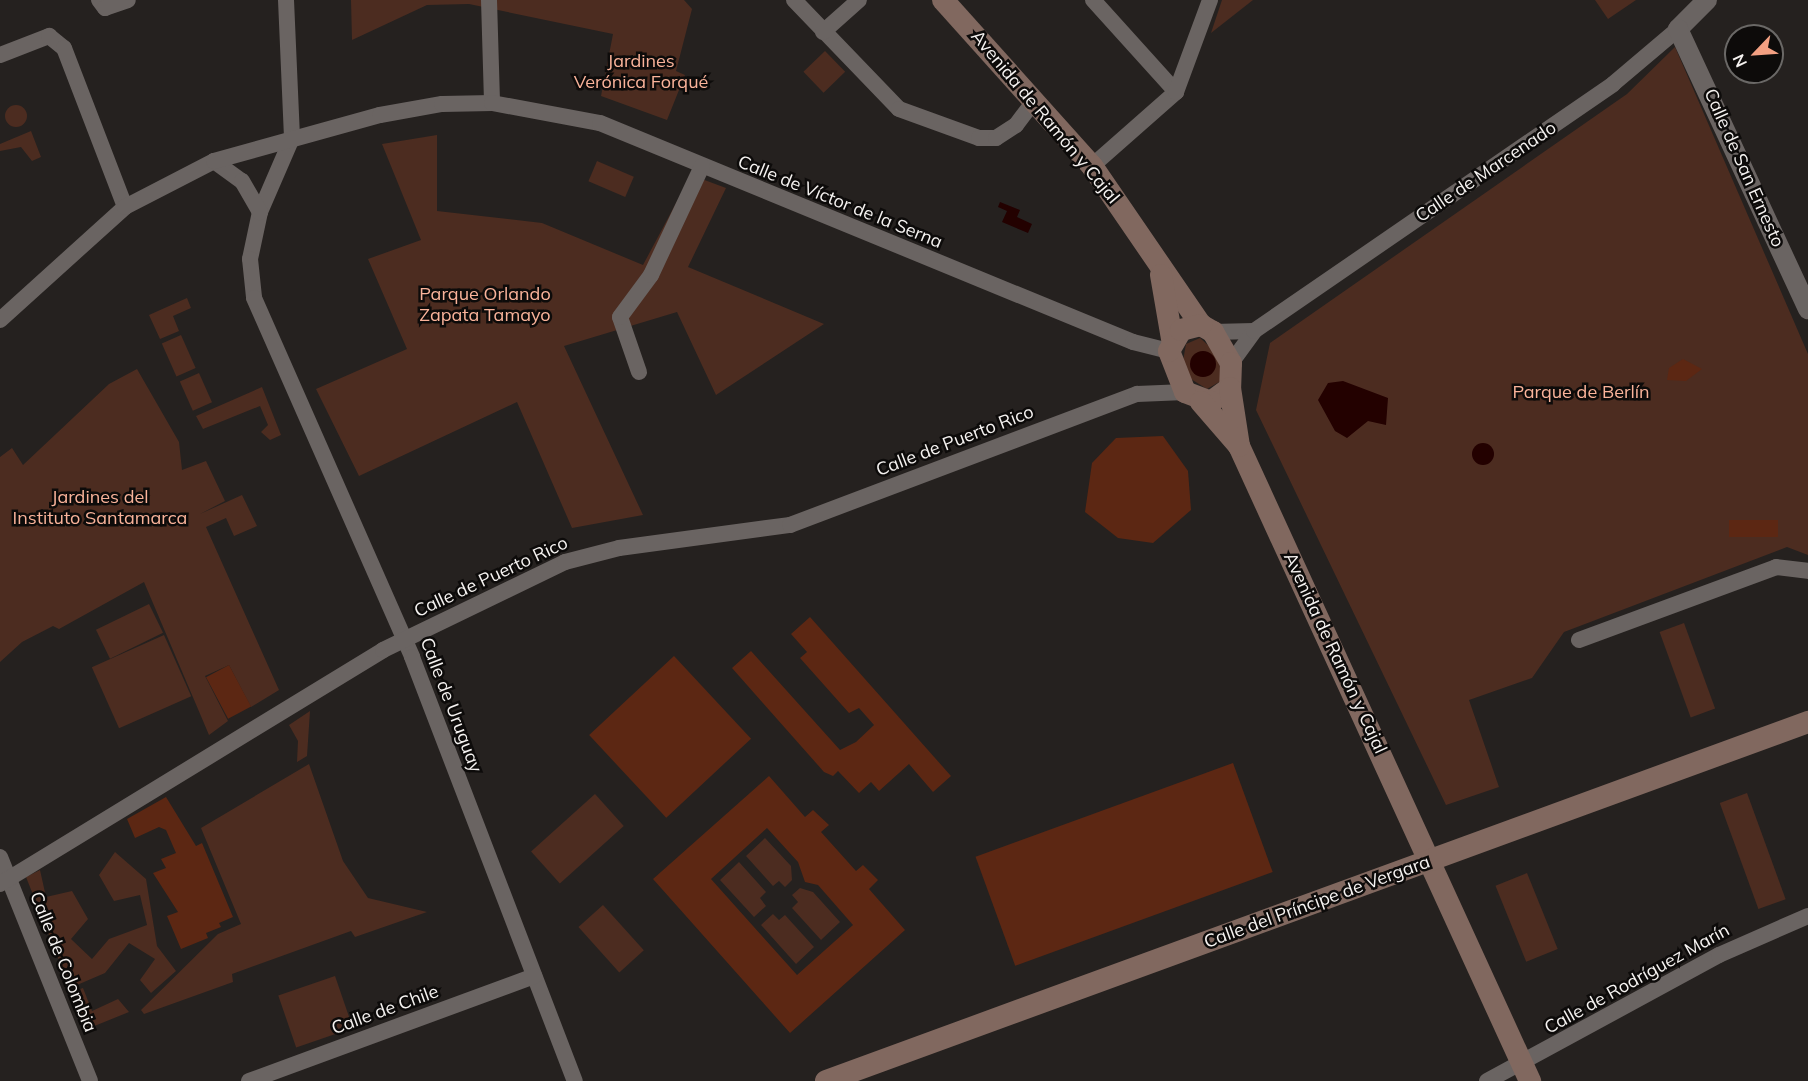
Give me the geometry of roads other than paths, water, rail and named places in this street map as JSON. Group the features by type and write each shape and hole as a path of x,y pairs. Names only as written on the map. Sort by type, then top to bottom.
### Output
{"main road":[{"name":"Avenida de Ramón y Cajal","path":"943,0 1092,165 1160,270 1231,363 1230,388 1239,446 1526,1072"},
{"name":"Avenida de Ramón y Cajal","path":"1160,270 1171,345 1193,397 1239,446"},
{"path":"1171,345 1181,330 1207,329"},
{"path":"1193,397 1224,396 1230,388"},
{"name":"Calle del Príncipe de Vergara","path":"826,1081 1808,722"}],"street":[{"path":"102,4 128,0"},
{"path":"286,0 292,138"},
{"path":"489,0 492,103"},
{"path":"794,0 887,102 979,138 996,138 1016,125 1035,100"},
{"path":"823,33 859,0"},
{"path":"1093,0 1176,92"},
{"path":"1092,165 1176,92 1210,0"},
{"name":"Calle de Marcenado","path":"1231,363 1254,331 1613,84 1707,0"},
{"name":"Calle de San Ernesto","path":"1678,28 1808,309"},
{"path":"0,55 49,36 64,48 125,207"},
{"name":"Calle de Víctor de la Serna","path":"0,320 125,207 214,161 292,138 419,107 492,103 600,123 1133,342 1171,345"},
{"name":"Calle de Uruguay","path":"292,138 260,212 250,259 262,324 404,639 575,1081"},
{"path":"214,161 242,181 260,212"},
{"path":"639,372 620,317 651,275 702,166"},
{"path":"1207,329 1254,331"},
{"name":"Calle de Puerto Rico","path":"5,882 404,639 586,555 790,525 1137,394 1193,397"},
{"path":"1579,640 1776,567 1808,571"},
{"name":"Calle de Colombia","path":"0,857 5,882 90,1081"},
{"name":"Calle de Rodríguez Marín","path":"1487,1081 1526,1072 1719,955 1808,916"},
{"name":"Calle de Chile","path":"249,1081 534,976"}],"park label":[{"name":"Jardines Verónica Forqué","path":"641,72"},
{"name":"Parque Orlando Zapata Tamayo","path":"485,305"},
{"name":"Parque de Berlín","path":"1581,392"},
{"name":"Jardines del Instituto Santamarca","path":"100,508"}]}
